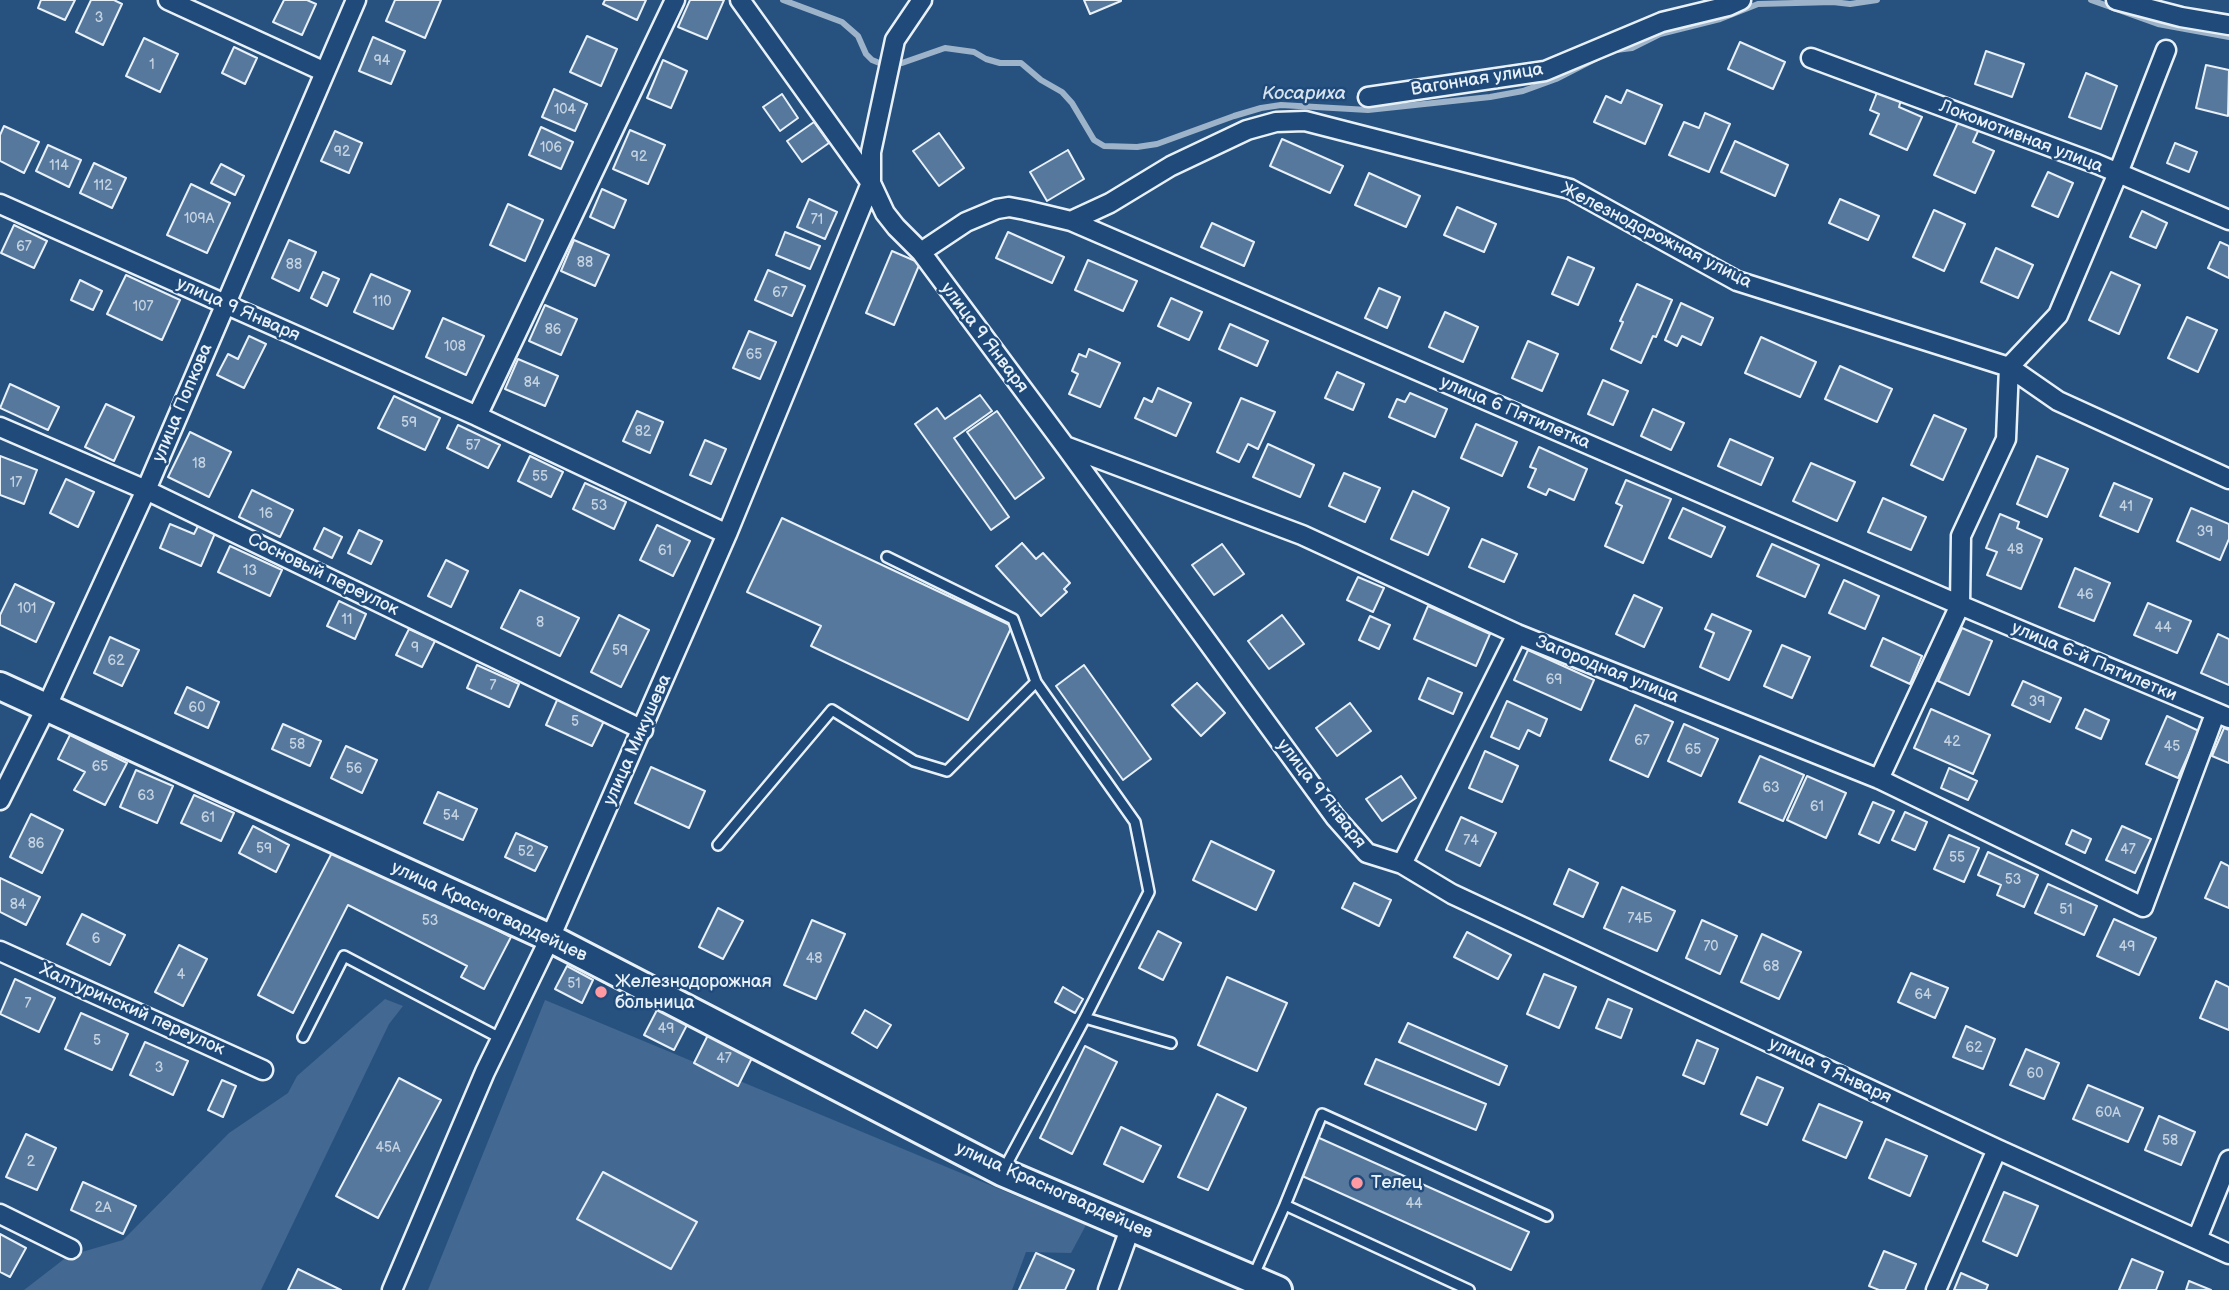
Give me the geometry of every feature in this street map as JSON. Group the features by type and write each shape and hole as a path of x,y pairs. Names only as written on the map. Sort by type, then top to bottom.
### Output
{"street":[{"path":"168,0 325,72"},
{"name":"улица Попкова","path":"0,800 46,708 146,490 356,0"},
{"path":"477,416 675,0"},
{"name":"улица 9 Января","path":"740,0 871,183 891,220 920,252 1335,817 1367,853 1402,864 1452,894 1997,1149 2229,1254"},
{"path":"871,183 871,152 895,40 922,0"},
{"name":"Вагонная улица","path":"1368,97 1545,71 1662,22 1728,6 1741,0"},
{"path":"2116,0 2181,17 2229,25"},
{"path":"1879,779 1960,605 1961,536 2006,439 2010,367 2058,315 2166,50"},
{"name":"Локомотивная улица","path":"1811,58 2118,173 2229,220"},
{"name":"Железнодорожная улица","path":"1070,221 1110,203 1171,166 1247,130 1276,121 1305,121 1570,189 1737,281 2010,367 2058,401 2229,479"},
{"name":"улица Микушева","path":"392,1290 485,1072 550,938 643,730 727,534 871,183"},
{"name":"улица 9 Января","path":"0,204 477,416 727,534"},
{"path":"920,252 966,222 997,209 1009,207 1070,221"},
{"name":"улица 6 Пятилетка","path":"1070,221 1960,605"},
{"name":"Сосновый переулок","path":"0,426 146,490 643,730"},
{"name":"Загородная улица","path":"1065,446 1302,535 1517,634 1879,779 2143,907 2222,716"},
{"name":"улица 6-й Пятилетки","path":"1960,605 2222,716"},
{"path":"1402,864 1517,634"},
{"name":"улица Красногвардейцев","path":"0,686 550,938 1002,1172 1278,1290"},
{"name":"Халтуринский переулок","path":"0,951 263,1070"},
{"path":"1936,1290 1997,1149"},
{"path":"2197,1239 2229,1160"},
{"path":"0,1214 71,1249"},
{"path":"1108,1290 1131,1226"}],"lane":[{"path":"887,557 1013,619 1036,682 1135,822 1149,892 1002,1172"},
{"path":"718,845 832,710 914,761 947,771 1036,682"},
{"path":"303,1037 344,956 502,1039"},
{"path":"1085,1018 1171,1043"},
{"path":"1252,1279 1322,1114 1547,1216"},
{"path":"1285,1205 1469,1290"}],"shaded area":[{"path":"385,999 403,1006 389,1024 261,1290 24,1290 68,1256 123,1240 229,1133 288,1093 297,1076"},
{"path":"545,1000 1086,1225 1071,1253 1026,1252 1012,1290 428,1290"}],"building":[{"path":"41,0 75,0 65,20 38,8"},
{"path":"91,0 114,0 122,4 103,45 76,32"},
{"path":"284,0 307,0 316,4 302,35 273,22"},
{"path":"395,0 441,0 425,38 386,21"},
{"path":"605,0 646,0 637,20 603,4"},
{"path":"690,0 724,0 707,39 678,27"},
{"path":"1084,0 1121,0 1121,1 1090,14"},
{"path":"587,36 617,49 601,86 570,72"},
{"path":"373,37 405,51 391,84 359,71"},
{"path":"144,38 178,54 160,92 126,76"},
{"path":"1740,42 1785,62 1773,89 1728,69"},
{"path":"234,47 257,58 245,84 222,73"},
{"path":"1986,51 2024,64 2012,97 1975,84"},
{"path":"663,60 687,71 671,108 647,98"},
{"path":"2206,65 2229,70 2228,116 2196,108"},
{"path":"2086,73 2117,86 2101,129 2069,117"},
{"path":"554,89 587,104 575,131 542,117"},
{"path":"1627,90 1662,105 1645,144 1594,122 1606,96 1621,103"},
{"path":"1878,90 1901,100 1899,107 1922,117 1907,150 1870,134 1879,114 1870,110"},
{"path":"782,94 798,118 780,131 763,107"},
{"path":"1705,113 1730,124 1709,172 1669,155 1684,122 1699,128"},
{"path":"1959,120 1979,129 1973,142 1994,151 1975,193 1934,175"},
{"path":"814,122 829,143 802,162 787,141"},
{"path":"4,126 39,142 24,173 0,161 0,135"},
{"path":"541,127 573,142 561,169 529,155"},
{"path":"630,130 665,145 648,184 613,169"},
{"path":"335,131 362,143 349,173 321,161"},
{"path":"939,133 964,168 939,186 913,151"},
{"path":"1282,139 1343,166 1330,193 1270,166"},
{"path":"1735,141 1788,165 1775,196 1721,172"},
{"path":"2175,143 2197,152 2189,172 2167,163"},
{"path":"48,145 81,160 69,187 36,171"},
{"path":"1068,150 1084,179 1047,201 1030,172"},
{"path":"94,163 126,178 112,208 80,193"},
{"path":"221,164 244,176 235,195 211,183"},
{"path":"2048,172 2073,183 2058,217 2032,206"},
{"path":"1369,173 1420,196 1406,227 1355,205"},
{"path":"191,184 230,203 207,253 167,235"},
{"path":"602,189 626,200 614,228 590,217"},
{"path":"809,199 837,212 825,239 797,227"},
{"path":"1840,199 1879,216 1868,240 1829,223"},
{"path":"508,204 543,220 525,261 490,245"},
{"path":"1457,207 1496,224 1484,252 1444,235"},
{"path":"1934,210 1965,224 1944,271 1913,257"},
{"path":"2142,211 2167,223 2156,248 2130,237"},
{"path":"1212,223 1254,242 1244,266 1201,247"},
{"path":"14,225 47,241 34,268 1,253"},
{"path":"785,232 820,246 810,269 776,255"},
{"path":"1008,232 1064,257 1052,283 996,258"},
{"path":"289,240 316,252 299,291 272,278"},
{"path":"574,240 609,255 595,286 561,271"},
{"path":"2220,242 2229,246 2229,278 2208,268"},
{"path":"1996,248 2033,265 2018,298 1981,282"},
{"path":"892,251 920,263 894,325 866,313"},
{"path":"1568,257 1594,268 1578,305 1552,294"},
{"path":"1088,260 1137,281 1123,311 1075,290"},
{"path":"768,270 805,286 792,316 755,300"},
{"path":"323,272 339,279 327,306 311,298"},
{"path":"2111,272 2140,285 2119,334 2089,320"},
{"path":"371,274 410,291 393,329 354,312"},
{"path":"126,275 180,300 162,340 107,314"},
{"path":"80,280 102,291 93,310 71,300"},
{"path":"1637,284 1672,300 1641,363 1611,349"},
{"path":"1379,288 1400,297 1387,328 1365,318"},
{"path":"1171,298 1202,312 1189,340 1158,326"},
{"path":"1681,303 1713,318 1701,345 1682,336 1677,346 1665,340"},
{"path":"545,305 577,319 561,355 529,341"},
{"path":"1445,312 1478,327 1463,362 1429,347"},
{"path":"2187,317 2217,330 2198,372 2168,358"},
{"path":"443,318 484,336 466,375 426,357"},
{"path":"1230,324 1268,341 1257,366 1219,349"},
{"path":"749,331 776,342 760,379 733,368"},
{"path":"249,336 266,344 244,388 217,375 228,354 238,359"},
{"path":"1761,337 1816,362 1800,397 1745,373"},
{"path":"1528,341 1558,354 1542,391 1512,378"},
{"path":"1089,349 1120,363 1100,407 1069,394 1078,374 1072,371 1079,354 1086,357"},
{"path":"518,359 558,376 545,406 505,389"},
{"path":"1840,366 1892,389 1877,422 1825,399"},
{"path":"1337,372 1364,384 1353,410 1325,398"},
{"path":"1603,380 1628,391 1613,425 1588,414"},
{"path":"10,384 59,407 48,430 0,408"},
{"path":"1158,388 1191,403 1176,436 1135,418 1144,398 1152,402"},
{"path":"1410,393 1447,409 1435,437 1389,417 1397,399 1405,402"},
{"path":"980,395 992,411 954,438 1009,517 991,530 915,424 937,408 945,419"},
{"path":"394,396 440,418 425,450 378,428"},
{"path":"1241,398 1275,412 1258,449 1248,444 1239,462 1217,452"},
{"path":"106,404 134,417 114,461 85,447"},
{"path":"1653,409 1684,423 1671,450 1641,436"},
{"path":"637,411 663,422 650,453 623,441"},
{"path":"997,411 1044,478 1015,499 967,432"},
{"path":"1934,415 1966,429 1943,480 1911,465"},
{"path":"1476,424 1517,442 1502,476 1461,458"},
{"path":"458,425 500,445 488,468 447,448"},
{"path":"190,432 231,452 209,497 168,477"},
{"path":"1730,439 1773,458 1761,485 1718,466"},
{"path":"705,440 726,449 711,484 690,475"},
{"path":"1268,444 1314,465 1300,497 1253,477"},
{"path":"1539,447 1587,469 1574,500 1549,489 1546,495 1528,487 1536,469 1530,467"},
{"path":"0,456 37,470 24,504 0,495"},
{"path":"530,456 563,472 551,497 518,481"},
{"path":"2037,456 2068,469 2047,517 2017,504"},
{"path":"1811,463 1855,482 1837,521 1793,501"},
{"path":"1344,473 1380,488 1365,522 1329,506"},
{"path":"66,479 94,492 78,527 50,513"},
{"path":"1626,480 1671,499 1643,563 1605,546 1622,506 1616,503"},
{"path":"585,483 626,502 614,529 573,509"},
{"path":"2114,483 2152,499 2138,532 2100,516"},
{"path":"252,490 293,510 280,537 239,517"},
{"path":"1413,491 1449,508 1428,555 1391,539"},
{"path":"1883,498 1926,517 1911,550 1868,532"},
{"path":"1683,508 1725,527 1711,557 1669,538"},
{"path":"2191,508 2229,524 2229,539 2220,560 2177,541"},
{"path":"2000,514 2019,522 2017,528 2042,539 2021,589 1987,575 1997,552 1986,548"},
{"path":"782,518 1012,626 968,720 811,646 821,626 747,592"},
{"path":"170,524 194,534 199,524 216,531 201,566 160,548"},
{"path":"657,525 690,541 673,576 640,560"},
{"path":"324,528 342,537 332,558 314,549"},
{"path":"359,530 382,541 371,564 348,553"},
{"path":"1482,539 1517,554 1504,582 1469,567"},
{"path":"1022,543 1036,559 1043,553 1070,583 1064,589 1067,592 1041,616 996,566"},
{"path":"1222,544 1244,574 1214,595 1192,565"},
{"path":"1772,544 1819,565 1805,597 1757,576"},
{"path":"230,546 282,570 270,596 218,572"},
{"path":"446,560 468,571 451,607 428,596"},
{"path":"2075,568 2110,583 2094,621 2059,607"},
{"path":"1358,577 1384,588 1373,612 1347,600"},
{"path":"1844,580 1879,596 1865,629 1829,613"},
{"path":"15,584 54,603 36,642 0,625 0,615"},
{"path":"520,590 579,618 560,656 501,628"},
{"path":"1634,595 1662,608 1644,647 1616,634"},
{"path":"339,601 366,614 355,639 327,626"},
{"path":"2148,603 2191,621 2177,653 2134,635"},
{"path":"1428,606 1490,634 1476,666 1414,639"},
{"path":"1712,614 1751,631 1729,680 1700,667 1714,633 1705,629"},
{"path":"619,615 649,630 621,687 591,672"},
{"path":"1282,615 1304,644 1269,669 1248,641"},
{"path":"1370,616 1390,625 1379,649 1359,640"},
{"path":"1962,628 1992,641 1969,695 1938,681"},
{"path":"409,629 435,641 422,667 396,655"},
{"path":"2218,634 2229,639 2229,685 2201,673"},
{"path":"110,637 139,650 122,686 94,673"},
{"path":"1883,638 1922,656 1910,684 1871,666"},
{"path":"1782,645 1810,657 1792,698 1764,686"},
{"path":"1528,650 1594,680 1581,710 1514,680"},
{"path":"477,665 519,684 509,707 467,688"},
{"path":"1084,665 1151,759 1123,780 1056,686"},
{"path":"1428,678 1462,693 1453,714 1419,699"},
{"path":"2023,681 2061,698 2050,722 2012,705"},
{"path":"1197,683 1225,713 1201,736 1172,705"},
{"path":"187,687 219,702 208,728 175,713"},
{"path":"558,698 605,719 592,746 546,725"},
{"path":"1507,701 1547,719 1540,736 1528,730 1519,749 1491,737"},
{"path":"1350,703 1371,731 1337,756 1316,728"},
{"path":"1635,705 1673,722 1648,777 1610,760"},
{"path":"1931,709 1990,735 1973,774 1914,748"},
{"path":"2085,709 2109,720 2101,739 2076,728"},
{"path":"2167,716 2199,731 2178,778 2146,764"},
{"path":"283,724 321,741 310,766 272,749"},
{"path":"1684,724 1718,739 1701,776 1668,761"},
{"path":"2224,728 2229,730 2229,763 2212,756"},
{"path":"70,735 127,763 105,805 74,790 85,772 58,759"},
{"path":"346,746 377,760 362,793 331,778"},
{"path":"1485,751 1518,766 1502,802 1469,788"},
{"path":"1760,756 1804,775 1783,821 1739,802"},
{"path":"651,767 705,791 689,828 635,803"},
{"path":"1949,768 1977,781 1968,800 1941,788"},
{"path":"136,770 173,786 157,823 120,807"},
{"path":"1401,776 1416,798 1382,821 1366,799"},
{"path":"1807,776 1846,793 1826,838 1787,820"},
{"path":"438,792 477,809 463,840 424,823"},
{"path":"194,795 234,813 221,841 181,823"},
{"path":"1873,802 1894,811 1879,843 1859,834"},
{"path":"1905,812 1927,822 1915,850 1892,840"},
{"path":"31,814 63,830 42,873 10,857"},
{"path":"1461,817 1496,833 1480,866 1446,850"},
{"path":"253,826 289,845 276,872 239,853"},
{"path":"2122,826 2151,839 2135,873 2106,860"},
{"path":"2072,830 2091,839 2085,853 2066,844"},
{"path":"516,833 547,847 535,871 505,857"},
{"path":"1949,835 1979,848 1964,882 1934,869"},
{"path":"1211,841 1274,871 1256,910 1193,880"},
{"path":"335,847 511,937 484,989 461,977 467,966 348,905 293,1013 258,995"},
{"path":"1988,852 2038,875 2024,907 1997,895 2001,885 1978,875"},
{"path":"2221,862 2229,866 2229,908 2205,898"},
{"path":"1569,869 1598,883 1583,917 1554,904"},
{"path":"0,878 40,897 26,925 0,912"},
{"path":"1354,883 1391,900 1379,926 1342,908"},
{"path":"2048,884 2097,906 2084,935 2035,913"},
{"path":"1622,887 1675,911 1657,951 1604,928"},
{"path":"718,908 743,921 723,959 699,947"},
{"path":"82,914 125,935 110,965 67,944"},
{"path":"2114,919 2156,938 2139,975 2097,956"},
{"path":"812,920 845,934 816,999 784,985"},
{"path":"1702,920 1737,936 1720,974 1686,958"},
{"path":"1158,931 1181,943 1163,980 1139,968"},
{"path":"1467,932 1511,955 1498,979 1454,957"},
{"path":"1762,934 1801,952 1779,999 1741,982"},
{"path":"179,945 207,959 183,1006 155,992"},
{"path":"567,966 593,980 582,1003 555,989"},
{"path":"1911,973 1948,988 1935,1018 1898,1002"},
{"path":"1544,974 1576,987 1559,1028 1527,1014"},
{"path":"1227,977 1287,1003 1257,1071 1198,1045"},
{"path":"15,979 55,998 39,1032 0,1014"},
{"path":"2216,981 2229,987 2229,1030 2200,1018"},
{"path":"1063,987 1083,999 1075,1013 1055,1002"},
{"path":"1608,999 1632,1009 1621,1038 1596,1028"},
{"path":"658,1008 688,1023 674,1050 644,1035"},
{"path":"865,1010 891,1025 877,1048 852,1033"},
{"path":"81,1013 128,1034 112,1070 65,1049"},
{"path":"1408,1023 1507,1066 1499,1085 1399,1042"},
{"path":"1966,1026 1995,1039 1983,1069 1953,1057"},
{"path":"709,1033 753,1056 738,1086 694,1063"},
{"path":"1697,1040 1718,1049 1704,1084 1683,1075"},
{"path":"145,1042 188,1061 173,1095 130,1075"},
{"path":"1085,1046 1117,1062 1072,1154 1040,1138"},
{"path":"2026,1049 2059,1063 2044,1099 2010,1085"},
{"path":"1376,1059 1486,1104 1476,1130 1365,1084"},
{"path":"1757,1077 1783,1088 1767,1125 1741,1114"},
{"path":"399,1078 441,1100 378,1218 336,1196"},
{"path":"222,1080 236,1086 223,1117 208,1110"},
{"path":"2088,1085 2143,1108 2128,1142 2073,1119"},
{"path":"1217,1094 1246,1108 1208,1190 1178,1177"},
{"path":"1819,1104 1862,1122 1846,1158 1803,1140"},
{"path":"2159,1116 2195,1132 2181,1165 2145,1150"},
{"path":"1121,1127 1161,1146 1143,1182 1104,1164"},
{"path":"26,1134 56,1148 37,1190 6,1177"},
{"path":"1317,1137 1529,1232 1511,1270 1300,1175"},
{"path":"1886,1139 1927,1156 1910,1196 1869,1178"},
{"path":"603,1172 697,1222 671,1269 577,1219"},
{"path":"83,1182 136,1206 123,1234 71,1210"},
{"path":"2004,1192 2038,1206 2017,1256 1983,1241"},
{"path":"0,1234 26,1248 10,1277 0,1272"},
{"path":"1884,1251 1916,1264 1905,1290 1879,1290 1869,1286"},
{"path":"1036,1253 1074,1270 1065,1290 1019,1290"},
{"path":"2132,1259 2163,1272 2156,1290 2119,1290"},
{"path":"298,1269 341,1290 288,1290"},
{"path":"1961,1273 1988,1285 1986,1290 1954,1290"},
{"path":"2189,1281 2211,1290 2186,1290"}],"waterway":[{"name":"Косариха","path":"783,0 842,22 858,36 866,54 882,64 902,63 945,48 974,52 1000,63 1021,63 1041,80 1062,92 1072,103 1094,140 1104,146 1137,147 1157,144 1234,116 1281,105 1368,110 1490,97 1523,91 1556,79 1599,57"},
{"name":"Косариха","path":"1616,50 1632,48 1660,34 1720,19 1758,4 1850,4 1877,0"},
{"name":"Косариха","path":"2091,0 2158,24 2229,37"}],"place":[{"name":"Железнодорожная больница","path":"601,992"},
{"name":"Телец","path":"1357,1183"}]}
